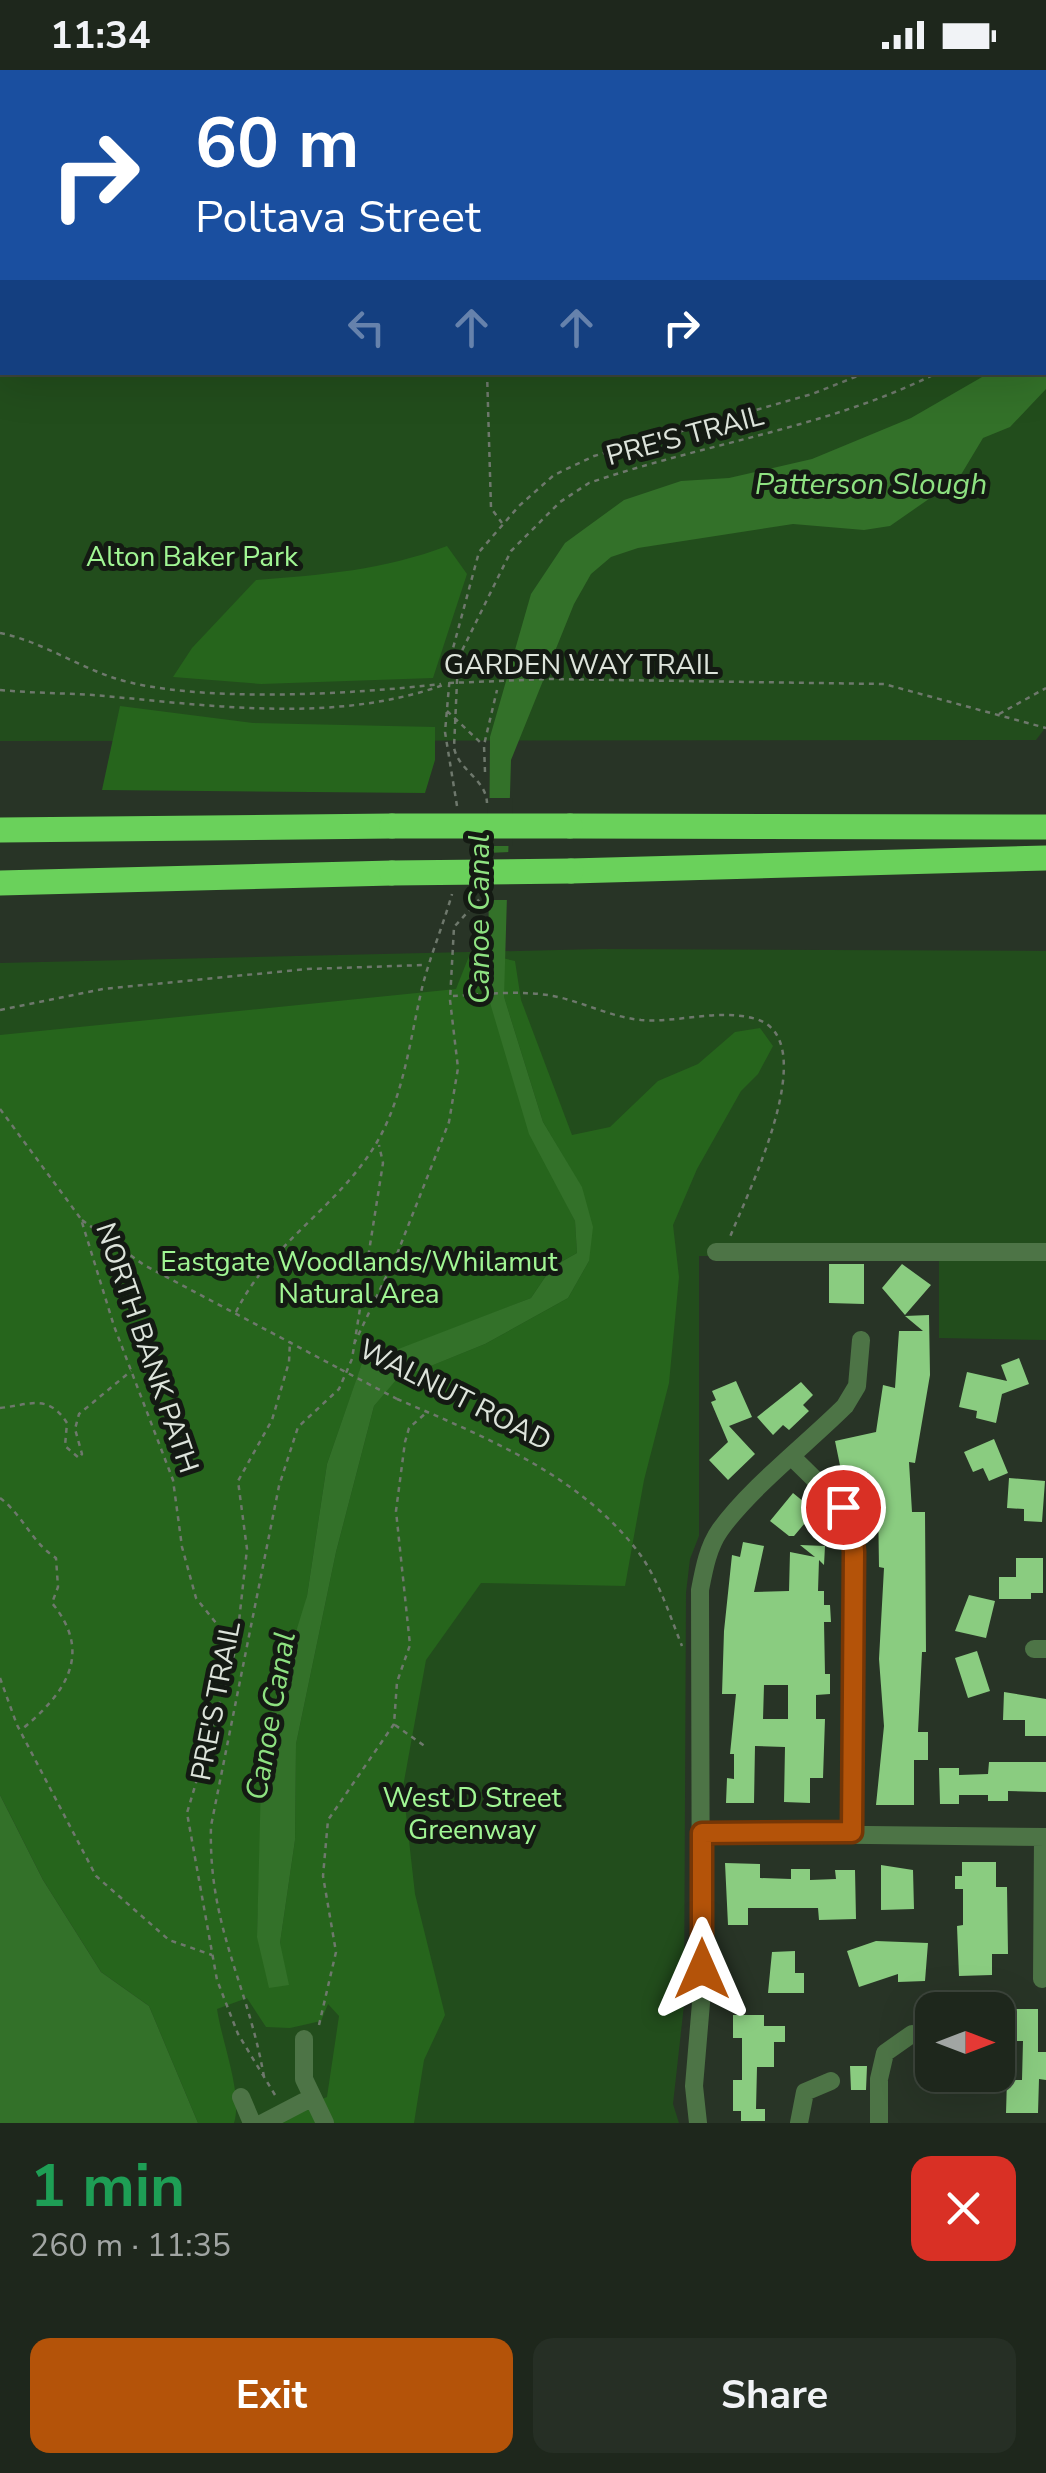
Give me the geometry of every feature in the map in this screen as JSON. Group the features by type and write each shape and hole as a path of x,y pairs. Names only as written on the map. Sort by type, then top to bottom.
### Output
{"highway":[{"path":"0,830 1046,827"},
{"path":"0,882 1046,858"}],"street":[{"path":"721,1252 1046,1252"},
{"path":"698,2123 694,2086 701,2003 700,1590 706,1559 719,1531 845,1406 856,1386 861,1340"},
{"path":"793,1458 843,1507 852,1528 852,1832"},
{"path":"702,1833 852,1832 1044,1838 1042,1978"},
{"path":"878,2123 879,2079 885,2053 912,2034"},
{"path":"304,2039 304,2079 326,2123"},
{"path":"799,2123 805,2092 831,2080"},
{"path":"241,2097 252,2123"},
{"path":"263,2123 311,2098"}],"path":[{"path":"487,375 491,508 502,525"},
{"path":"456,818 458,798 444,732 447,683 478,552 502,525 554,475 594,456 812,394 860,375"},
{"name":"PRE'S TRAIL","path":"447,683 458,652 474,631 511,552 560,502 589,483 851,410 932,375"},
{"name":"GARDEN WAY TRAIL","path":"0,634 114,678 155,687 337,692 548,679 884,684 1046,728"},
{"name":"PRE'S TRAIL","path":"458,652 454,717 457,761 484,788 487,814"},
{"path":"0,690 176,704 319,708 398,702 447,683"},
{"path":"999,714 1046,688"},
{"path":"485,772 484,745 498,690"},
{"path":"446,710 484,745"},
{"path":"236,1312 280,1248 348,1180 378,1142 408,1059 428,965 453,876"},
{"path":"442,923 454,927 487,890"},
{"name":"PRE'S TRAIL","path":"264,2077 258,2039 220,1929 210,1872 211,1826 279,1486 298,1427 339,1389 352,1348 397,1254 449,1122 458,1068 450,996 454,927"},
{"path":"0,1010 121,987 308,968 428,965"},
{"path":"450,996 550,995 606,1015 636,1019 713,1016 755,1019 768,1024 782,1050 784,1090 721,1252"},
{"name":"NORTH BANK PATH","path":"0,1109 81,1219 174,1480 182,1547 196,1598 236,1648"},
{"path":"352,1348 383,1163 378,1142"},
{"name":"WALNUT ROAD","path":"81,1219 144,1265 397,1399 526,1457 598,1509 637,1550 684,1650 701,1654"},
{"path":"285,2110 238,2034 212,1955 187,1813 236,1648 247,1549 238,1481 272,1420 290,1341"},
{"path":"0,1408 32,1400 53,1406 66,1419 65,1446 78,1458 82,1454 75,1429 78,1414 132,1370"},
{"path":"318,2025 336,1952 322,1876 328,1820 394,1724 397,1682 410,1644 396,1510 405,1442 410,1428 427,1412"},
{"path":"0,1498 16,1520 29,1526 40,1548 56,1558 58,1587 52,1603 70,1630 74,1654 69,1678 20,1732"},
{"path":"0,1678 20,1732 96,1876 169,1940 212,1955"},
{"path":"394,1724 407,1729 426,1747"}],"green space":[{"name":"Alton Baker Park","path":"0,375 1046,375 1046,727 1036,740 0,741"},
{"path":"447,546 467,574 433,678 261,684 173,677 192,648 256,580 376,566"},
{"path":"120,706 253,723 435,727 435,760 425,793 102,790"},
{"name":"Eastgate Woodlands/Whilamut Natural Area","path":"599,949 1046,951 1046,1340 939,1338 939,1258 699,1256 699,1536 690,1559 686,1593 684,2005 673,2104 679,2123 198,2123 149,2006 0,1795 0,963"},
{"name":"Eastgate Woodlands/Whilamut Natural Area","path":"471,951 515,961 521,1000 572,1135 610,1127 658,1081 698,1064 735,1032 760,1028 773,1046 758,1074 741,1091 697,1169 673,1225 679,1277 669,1383 644,1480 625,1586 481,1583 426,1660 403,1787 415,1894 445,2015 424,2060 414,2123 280,2123 288,2113 327,2097 339,2016 328,2004 321,2021 290,2028 266,2027 247,1998 217,2009 234,2083 234,2123 198,2123 149,2006 101,1972 43,1880 0,1795 0,1035 456,989","holes":["504,997 543,1122 582,1188 589,1261 568,1298 485,1344 395,1380 374,1406 336,1552 296,1744 295,1840 280,1943 257,1936 261,1817 307,1596 327,1464 362,1364 531,1298 552,1267 577,1253 575,1221 560,1191"]}],"water":[{"path":"986,375 1046,375 1046,389 1010,427 983,438 959,478 890,526 864,530 793,524 638,548 611,557 591,574 574,604 511,760 504,997 543,1122 582,1187 593,1227 589,1261 568,1298 485,1344 396,1380 374,1406 336,1552 296,1744 295,1840 280,1943 289,1985 269,1988 257,1937 262,1743 307,1596 327,1464 362,1363 531,1298 552,1267 577,1253 575,1221 529,1134 488,996 490,737 531,594 565,543 624,500 681,481 729,478 812,459 911,418"},
{"path":"0,1795 43,1880 101,1972 149,2006 198,2123 0,2123"}],"pier":[{"path":"488,798 512,798 513,846 487,846"},
{"path":"513,852 513,900 486,900 487,853"}],"building":[{"path":"829,1264 864,1264 864,1304 829,1303"},
{"path":"902,1264 931,1285 905,1315 882,1288"},
{"path":"929,1315 930,1375 915,1463 909,1462 912,1512 925,1512 926,1652 922,1652 918,1732 928,1732 928,1760 914,1760 914,1805 876,1805 884,1726 879,1659 884,1568 879,1567 878,1501 870,1501 868,1472 843,1480 835,1441 876,1432 883,1385 895,1388 899,1331 923,1331 905,1316"},
{"path":"1019,1358 1029,1384 1002,1394 996,1423 976,1418 977,1411 959,1407 967,1372 1007,1381 1001,1365"},
{"path":"736,1381 752,1417 729,1426 755,1454 728,1480 709,1460 728,1442 711,1402 716,1400 712,1391"},
{"path":"801,1382 813,1395 803,1405 809,1411 789,1430 783,1425 773,1435 757,1417"},
{"path":"994,1439 1008,1473 989,1481 983,1468 973,1472 964,1452"},
{"path":"1009,1478 1045,1481 1042,1522 1024,1521 1024,1509 1007,1508"},
{"path":"793,1493 815,1511 794,1536 789,1536 770,1521"},
{"path":"743,1542 764,1546 754,1592 789,1591 790,1552 815,1557 800,1545 825,1546 824,1565 819,1560 818,1591 824,1591 824,1605 830,1605 831,1622 824,1622 825,1674 830,1674 830,1694 816,1695 816,1719 825,1719 823,1778 810,1778 810,1803 784,1802 785,1747 755,1746 754,1803 726,1803 727,1778 734,1779 734,1754 730,1754 736,1694 722,1694 724,1631 732,1555 740,1557","holes":["764,1685 788,1685 788,1719 763,1719"]},
{"path":"1016,1558 1043,1558 1043,1593 1031,1593 1031,1599 999,1599 999,1577 1016,1577"},
{"path":"969,1595 995,1601 986,1638 955,1631"},
{"path":"977,1651 990,1691 968,1698 955,1658"},
{"path":"1004,1692 1046,1699 1046,1736 1025,1736 1025,1720 1003,1720"},
{"path":"989,1762 1046,1762 1046,1792 1008,1791 1008,1801 988,1801 988,1795 959,1795 959,1804 940,1804 939,1768 959,1768 959,1775 988,1774"},
{"path":"962,1862 996,1862 996,1887 1007,1887 1008,1954 992,1954 992,1975 959,1976 957,1926 963,1925 963,1889 955,1889 955,1876 962,1876"},
{"path":"725,1863 760,1864 760,1878 791,1879 791,1869 810,1869 810,1880 836,1879 835,1870 855,1870 856,1919 819,1920 818,1908 748,1908 748,1925 728,1925"},
{"path":"881,1865 913,1870 914,1909 881,1910"},
{"path":"876,1941 928,1943 925,1981 898,1982 898,1974 859,1987 847,1951"},
{"path":"795,1951 795,1973 804,1973 804,1993 768,1993 772,1952"},
{"path":"1015,2009 1038,2009 1038,2052 1046,2052 1046,2080 1039,2079 1038,2113 1006,2113 1007,2092 1015,2092 1015,2080 1022,2080 1023,2041 1015,2041"},
{"path":"733,2015 764,2015 764,2026 785,2026 785,2042 774,2042 774,2067 757,2067 756,2109 765,2109 765,2121 741,2121 741,2111 733,2111 733,2080 742,2080 742,2038 733,2038"},
{"path":"850,2066 867,2066 866,2090 851,2090"}],"route":[{"path":"702,1969 702,1833 852,1832 854,1552 852,1528 843,1507"}],"water label":[{"name":"Patterson Slough","path":"871,484"},
{"name":"Canoe Canal","path":"479,919"},
{"name":"Canoe Canal","path":"271,1716"}],"park label":[{"name":"West D Street Greenway","path":"472,1814"}]}
